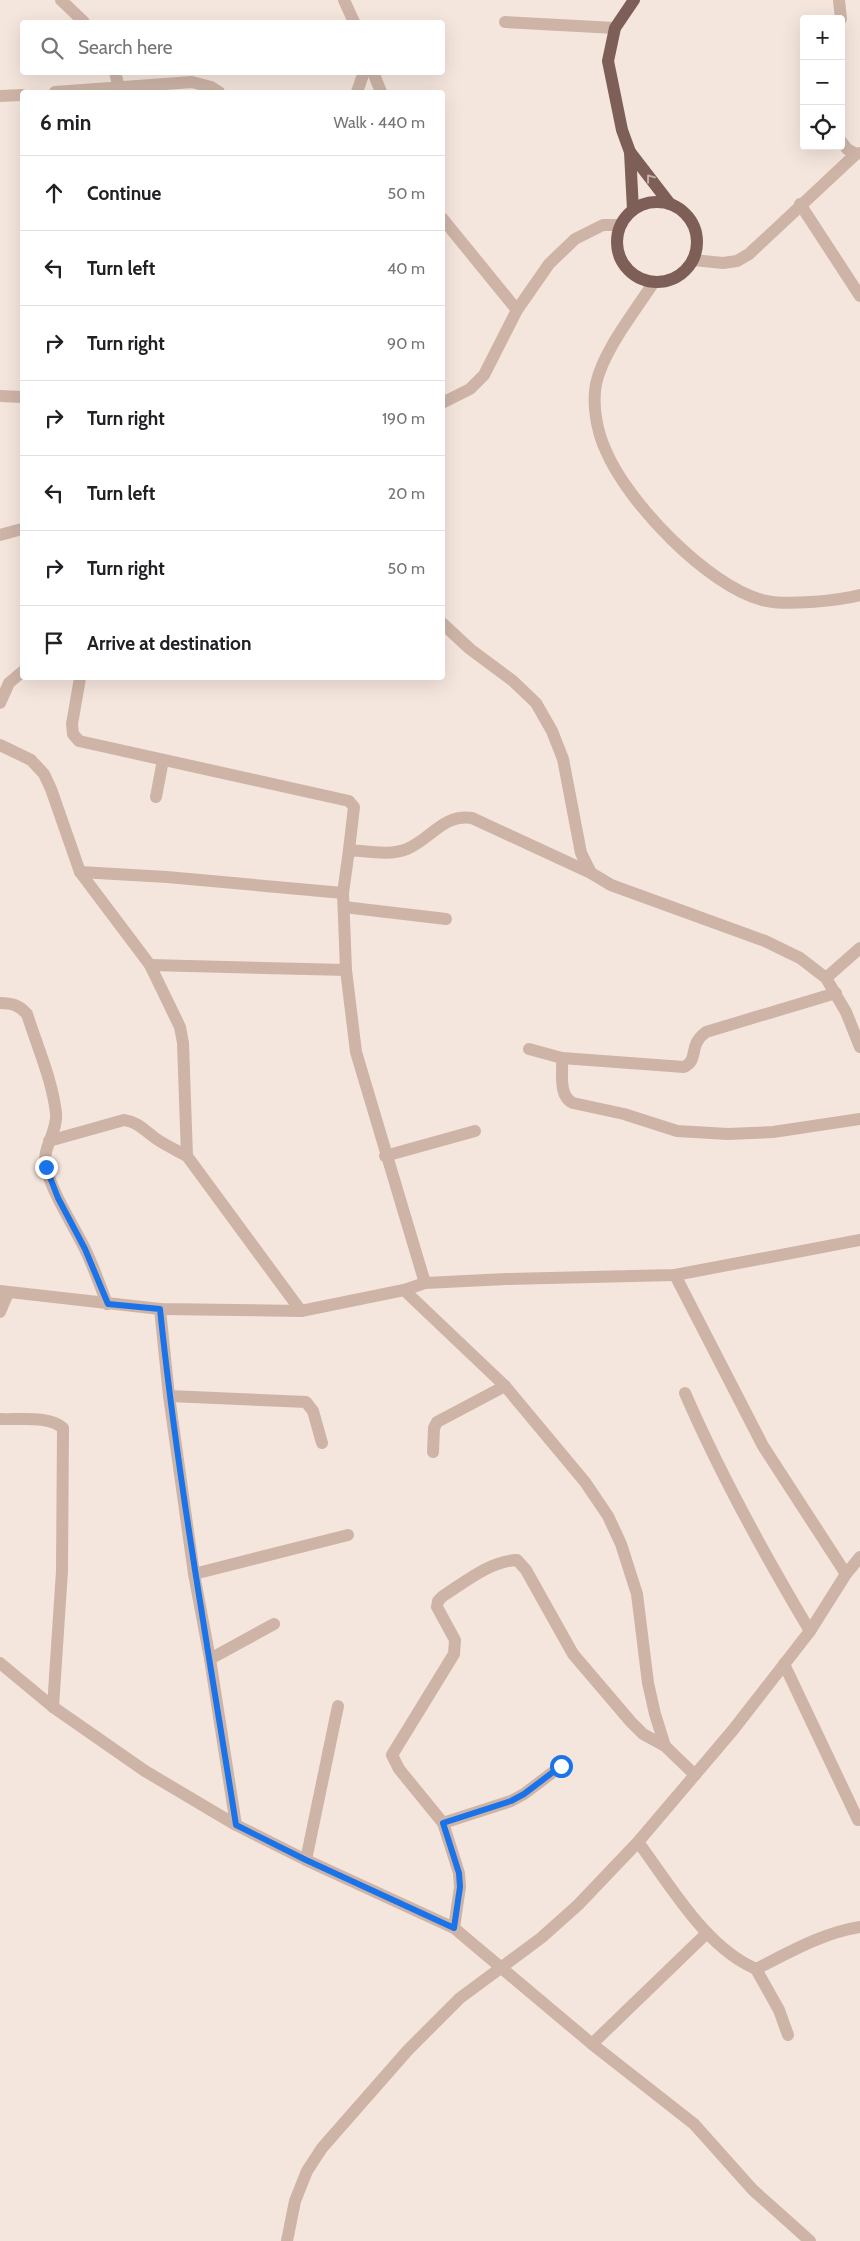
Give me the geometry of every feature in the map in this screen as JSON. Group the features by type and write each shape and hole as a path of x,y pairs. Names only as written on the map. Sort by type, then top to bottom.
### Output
{"main road":[{"path":"633,210 630,152 622,130 608,61 615,28 634,0"},
{"path":"630,152 670,204 686,215 692,223 697,241 693,260 681,275 663,282 654,282 636,276 622,262 617,244 621,225 633,210 651,203 670,204"}],"street":[{"path":"61,0 82,20"},
{"path":"344,0 353,20"},
{"path":"839,0 840,15"},
{"path":"504,22 615,28"},
{"path":"116,75 119,88"},
{"path":"358,90 363,75"},
{"path":"374,75 381,90"},
{"path":"87,90 192,82 216,90"},
{"path":"0,96 20,95"},
{"path":"693,260 723,263 737,261 749,254 800,204 858,153 845,146"},
{"path":"800,204 860,296"},
{"path":"445,222 517,310"},
{"path":"445,402 470,389 484,375 517,310 548,264 575,239 602,224 621,225"},
{"path":"654,282 604,361 596,385 596,421 606,452 624,482 649,514 676,543 705,569 733,589 763,601 801,602 860,595"},
{"path":"0,396 20,397"},
{"path":"0,535 20,530"},
{"path":"445,626 470,649 513,681 536,702 552,731 563,759 581,853 591,873"},
{"path":"0,703 4,682 20,673"},
{"path":"80,680 72,724 73,734 79,741 349,801 354,807 343,893 346,970 356,1052 385,1156 425,1283"},
{"path":"0,745 31,760 44,774 80,872 150,965 180,1027 183,1043 187,1156"},
{"path":"156,797 163,760"},
{"path":"349,850 398,851 408,848 450,820 460,816 472,818 591,873 611,885 765,941 800,958 826,978 846,1012 860,1047"},
{"path":"80,872 167,876 343,893"},
{"path":"344,907 446,919"},
{"path":"826,978 860,948"},
{"path":"150,965 346,970"},
{"path":"529,1049 562,1058 684,1067 690,1064 693,1059 694,1046 697,1039 706,1032 836,993"},
{"path":"0,1003 11,1003 21,1007 27,1014 45,1069 56,1113 56,1124 46,1153 46,1167 58,1198 85,1249 108,1304"},
{"path":"562,1058 564,1094 567,1100 573,1104 624,1114 677,1131 728,1134 773,1132 860,1119"},
{"path":"49,1141 124,1120 132,1121 187,1156 301,1311"},
{"path":"385,1156 475,1131"},
{"path":"0,1312 4,1292 160,1309 301,1311 404,1290 425,1283 674,1275 860,1240"},
{"path":"674,1275 763,1446 846,1574"},
{"path":"404,1290 505,1386 585,1482 608,1516 621,1544 637,1594 648,1683 665,1746"},
{"path":"160,1309 169,1396 194,1574 210,1659 236,1825"},
{"path":"433,1452 434,1428 438,1422 505,1386"},
{"path":"685,1393 710,1451 758,1544 810,1631"},
{"path":"169,1396 306,1402 313,1411 322,1443"},
{"path":"0,1419 47,1421 57,1423 63,1428 62,1570 53,1707"},
{"path":"194,1574 348,1535"},
{"path":"286,2241 295,2201 307,2171 322,2148 415,2043 460,1998 541,1938 578,1905 638,1842 733,1730 810,1631 846,1574 860,1557"},
{"path":"454,1928 460,1887 459,1873 443,1823 399,1769 392,1754 454,1654 455,1640 437,1607 438,1601 443,1596 484,1570 508,1560 517,1560 526,1570 573,1654 631,1722 644,1734 665,1746 695,1775"},
{"path":"210,1659 274,1624"},
{"path":"0,1663 53,1707 145,1772 236,1825 306,1860 454,1928 499,1968 592,2044 694,2124 753,2190 810,2241"},
{"path":"784,1664 858,1820"},
{"path":"306,1860 338,1706"},
{"path":"443,1823 511,1801 524,1794 561,1766"},
{"path":"638,1842 707,1933 741,1962 756,1969 779,2010 788,2035"},
{"path":"756,1969 810,1941 838,1930 860,1927"},
{"path":"592,2044 707,1933"}],"route":[{"path":"46,1167 58,1198 85,1249 108,1304 160,1309 169,1396 194,1574 210,1659 236,1825 306,1860 454,1928 460,1887 459,1873 443,1823 511,1801 524,1794 561,1766"}]}
